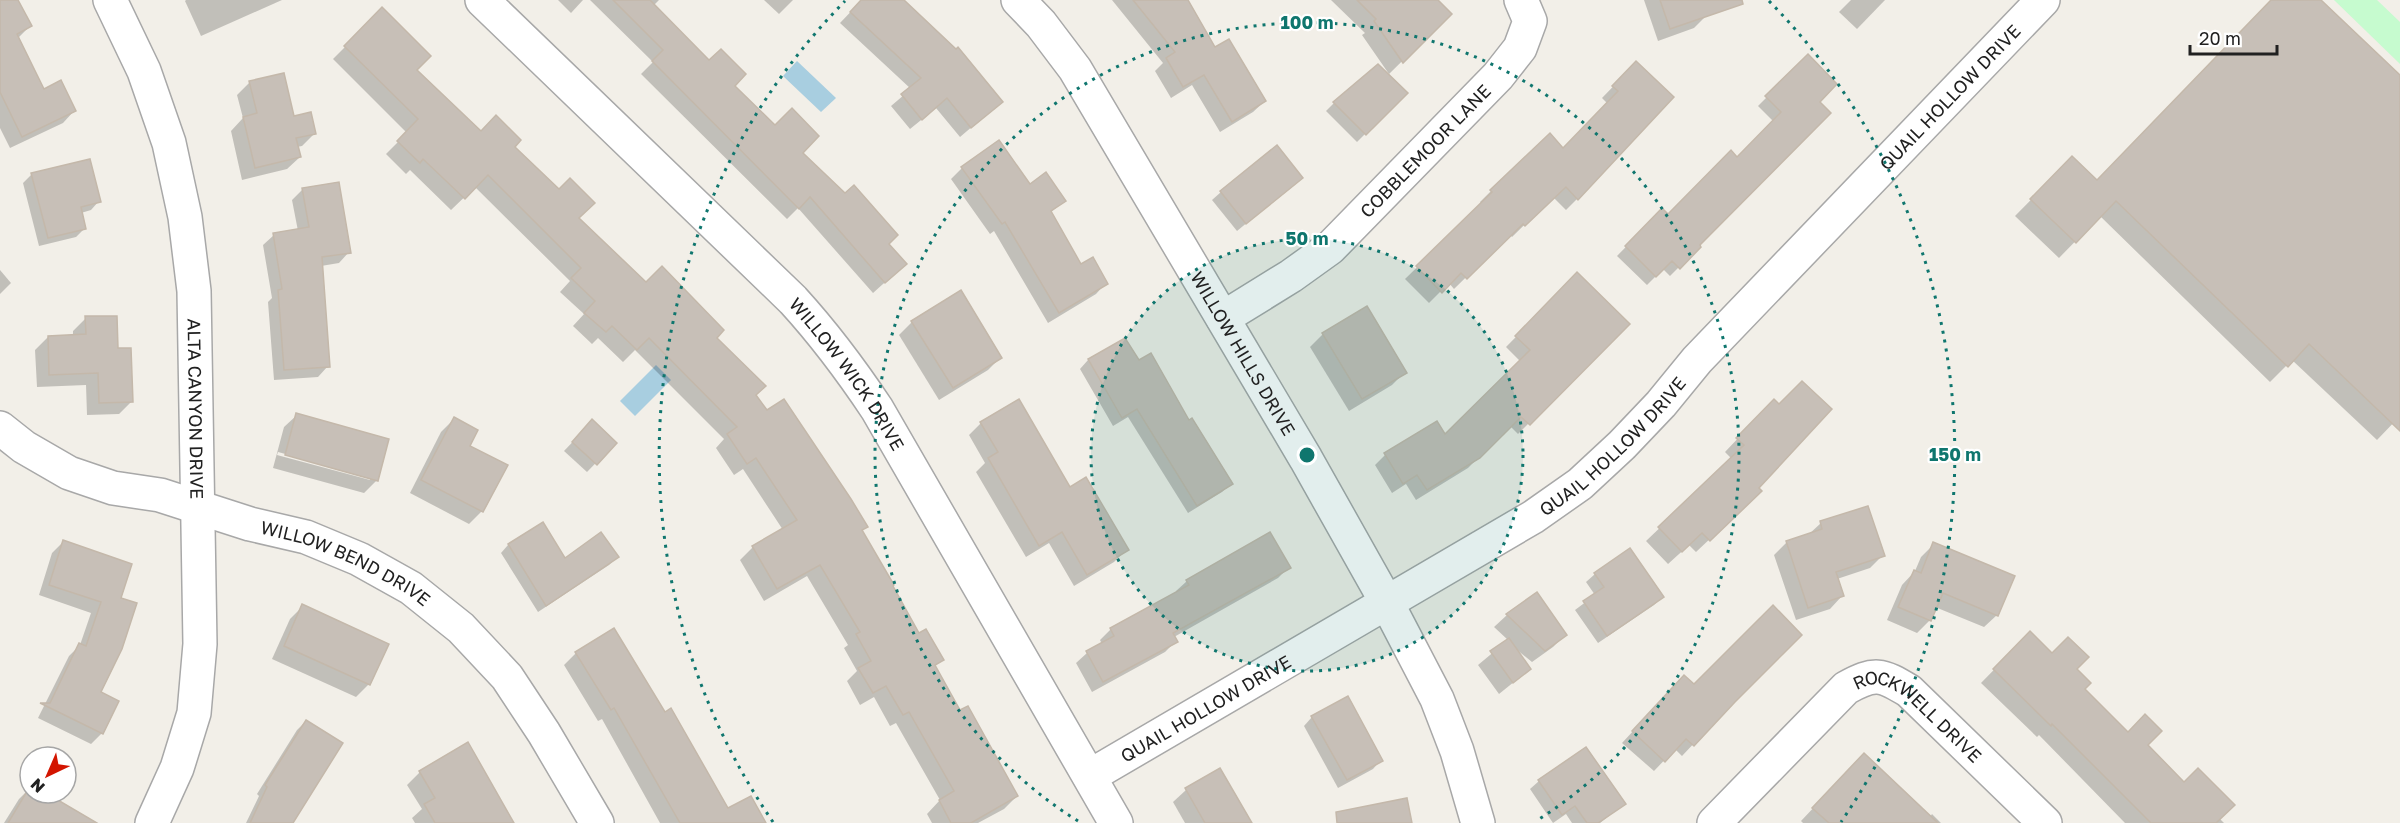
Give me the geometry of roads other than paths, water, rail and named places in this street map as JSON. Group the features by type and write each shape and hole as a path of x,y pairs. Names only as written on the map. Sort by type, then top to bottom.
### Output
{"street":[{"name":"ALTA CANYON DRIVE","path":"110,0 144,71 169,143 185,217 194,291 200,508 200,644 194,713 177,768 152,823"},
{"name":"WILLOW WICK DRIVE","path":"482,0 793,300 851,369 877,409 1116,823"},
{"name":"WILLOW HILLS DRIVE","path":"1018,0 1041,24 1075,69 1223,318 1387,603 1437,699 1457,751 1478,823"},
{"name":"COBBLEMOOR LANE","path":"1223,318 1291,276 1329,248 1498,76 1520,48 1530,21 1521,0"},
{"name":"QUAIL HOLLOW DRIVE","path":"1090,776 1533,517 1580,484 1660,404 1697,360 2043,0"},
{"name":"WILLOW BEND DRIVE","path":"0,428 24,447 69,473 112,488 159,495 250,524 306,537 359,559 411,588 461,628 507,677 544,733 597,823"},
{"name":"ROCKWELL DRIVE","path":"1714,823 1846,688 1865,677 1887,677 1909,691 2045,823"}],"water":[{"path":"797,61 836,98 821,112 783,76"},
{"path":"656,365 671,380 635,416 620,401"}]}
